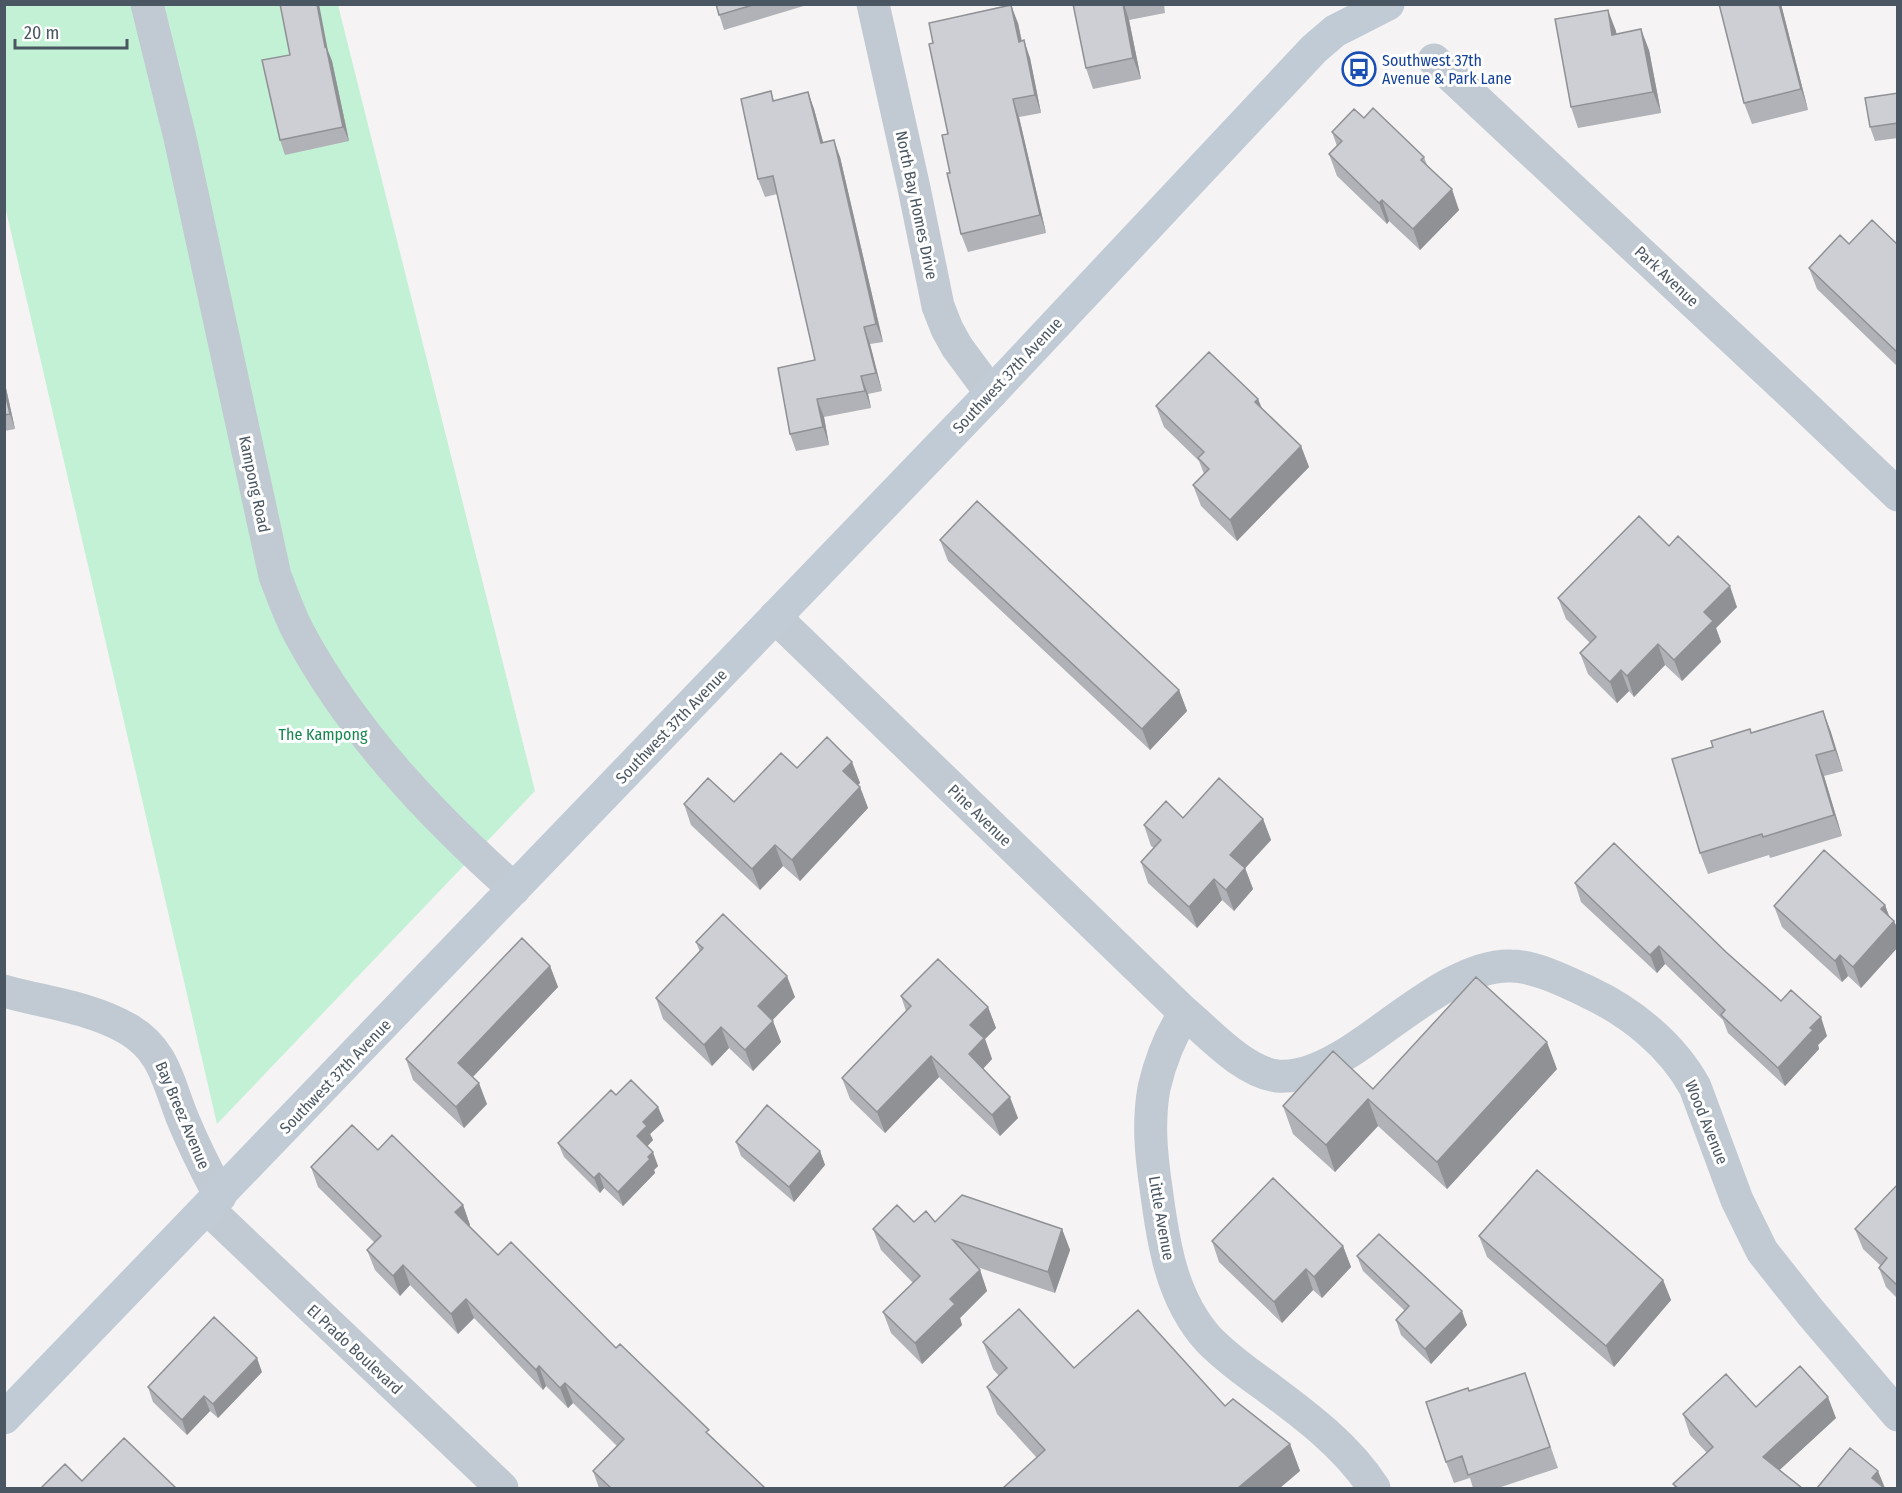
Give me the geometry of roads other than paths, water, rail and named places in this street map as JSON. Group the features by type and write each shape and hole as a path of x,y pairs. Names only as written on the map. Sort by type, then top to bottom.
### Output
{"main road":[{"name":"Southwest 37th Avenue","path":"4,1418 214,1203 991,393 1314,49 1335,31 1388,4"}],"street":[{"name":"Kampong Road","path":"147,4 180,138 255,490 279,586 299,633 358,725 426,805 514,889"},
{"name":"North Bay Homes Drive","path":"873,4 938,306 957,347 991,393"},
{"name":"Park Avenue","path":"1434,60 1898,495"},
{"name":"Pine Avenue","path":"775,617 1185,1013"},
{"name":"Wood Avenue","path":"1185,1013 1251,1067 1266,1074 1280,1076 1307,1073 1341,1057 1428,998 1463,977 1490,966 1514,966 1542,973 1598,996 1627,1013 1673,1054 1686,1071 1695,1087 1737,1200 1762,1251 1811,1313 1898,1414"},
{"name":"Bay Breez Avenue","path":"4,992 97,1015 129,1030 152,1049 167,1073 214,1203"},
{"name":"Little Avenue","path":"1185,1013 1172,1034 1155,1086 1150,1123 1158,1208 1166,1255 1172,1274 1188,1309 1210,1340 1246,1372 1318,1426 1352,1460 1374,1488"},
{"name":"El Prado Boulevard","path":"214,1203 502,1488"}],"place":[{"name":"Southwest 37th Avenue & Park Lane","path":"1359,69"}],"park label":[{"name":"The Kampong","path":"323,734"}]}
